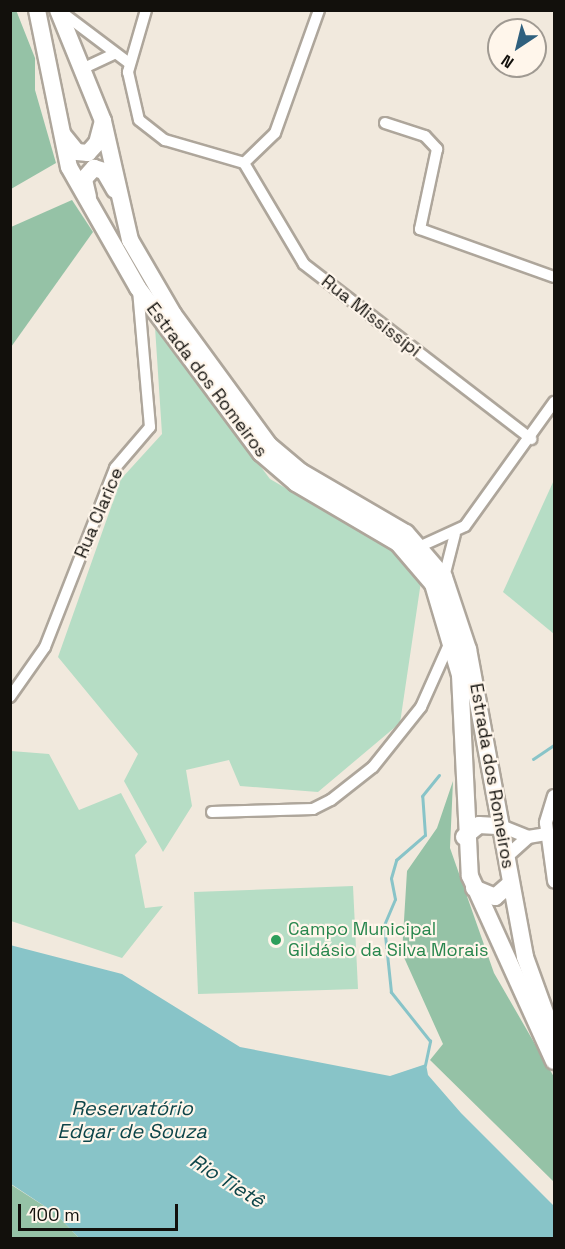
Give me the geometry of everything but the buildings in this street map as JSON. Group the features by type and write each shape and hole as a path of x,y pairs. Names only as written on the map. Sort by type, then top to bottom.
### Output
{"main road":[{"name":"Estrada dos Romeiros","path":"37,10 69,167 92,213 138,288 261,453 296,483 411,555 433,584 452,637 466,740 464,837 474,888 555,1061"},
{"name":"Estrada dos Romeiros","path":"59,10 84,68 103,121 128,233 151,280 269,445 301,472 390,522 421,546 444,578 468,649 533,989 555,1037"},
{"path":"61,132 76,152 88,153 97,143 103,121"},
{"path":"92,213 84,179 88,171 104,171 119,197"},
{"path":"464,837 479,825 501,826"},
{"path":"474,888 495,897 511,883"}],"street":[{"path":"59,10 114,54 129,63"},
{"path":"146,10 129,63 134,108 148,129 165,140 244,163 275,133 320,10"},
{"path":"84,68 114,54"},
{"path":"385,123 425,136 437,149 420,230 555,278"},
{"name":"Rua Mississípi","path":"244,163 304,264 531,439"},
{"name":"Rua Clarice","path":"10,697 45,648 115,468 150,427 138,288"},
{"path":"444,578 454,534 531,439 555,402"},
{"path":"421,546 454,534"},
{"path":"212,812 313,809 331,800 373,767 421,707 452,637"},
{"path":"555,796 548,808 546,834 555,881"},
{"path":"501,826 528,837 546,834"},
{"path":"506,857 528,837"}],"green space":[{"path":"16,10 35,58 35,90 56,163 11,189 10,11"},
{"path":"72,200 93,232 11,347 11,227"},
{"path":"155,327 270,479 423,568 400,723 318,792 240,786 229,760 186,770 192,806 163,852 124,781 138,754 58,657 121,479 162,434"},
{"path":"554,480 554,634 503,592"},
{"path":"11,751 49,754 79,810 121,793 147,842 135,855 145,908 163,906 122,958 11,921"},
{"path":"453,781 450,848 494,973 554,1077 554,1182 430,1060 443,1044 402,953 407,871 437,828"},
{"name":"Campo Municipal Gildásio da Silva Morais","path":"353,886 358,989 198,994 194,892"},
{"path":"10,1184 55,1213 79,1238 11,1238"}],"water":[{"name":"Reservatório Edgar de Souza","path":"10,945 122,974 240,1047 390,1076 426,1064 428,1075 461,1113 554,1206 554,1238 79,1238 55,1213 11,1184"}],"waterway":[{"path":"533,759 554,745"},
{"path":"425,1065 430,1041 391,992 384,925 395,899 391,878 396,860 425,835 422,796 439,775"}],"place":[{"name":"Campo Municipal Gildásio da Silva Morais","path":"276,940"}],"water label":[{"name":"Rio Tietê","path":"227,1181"}]}
